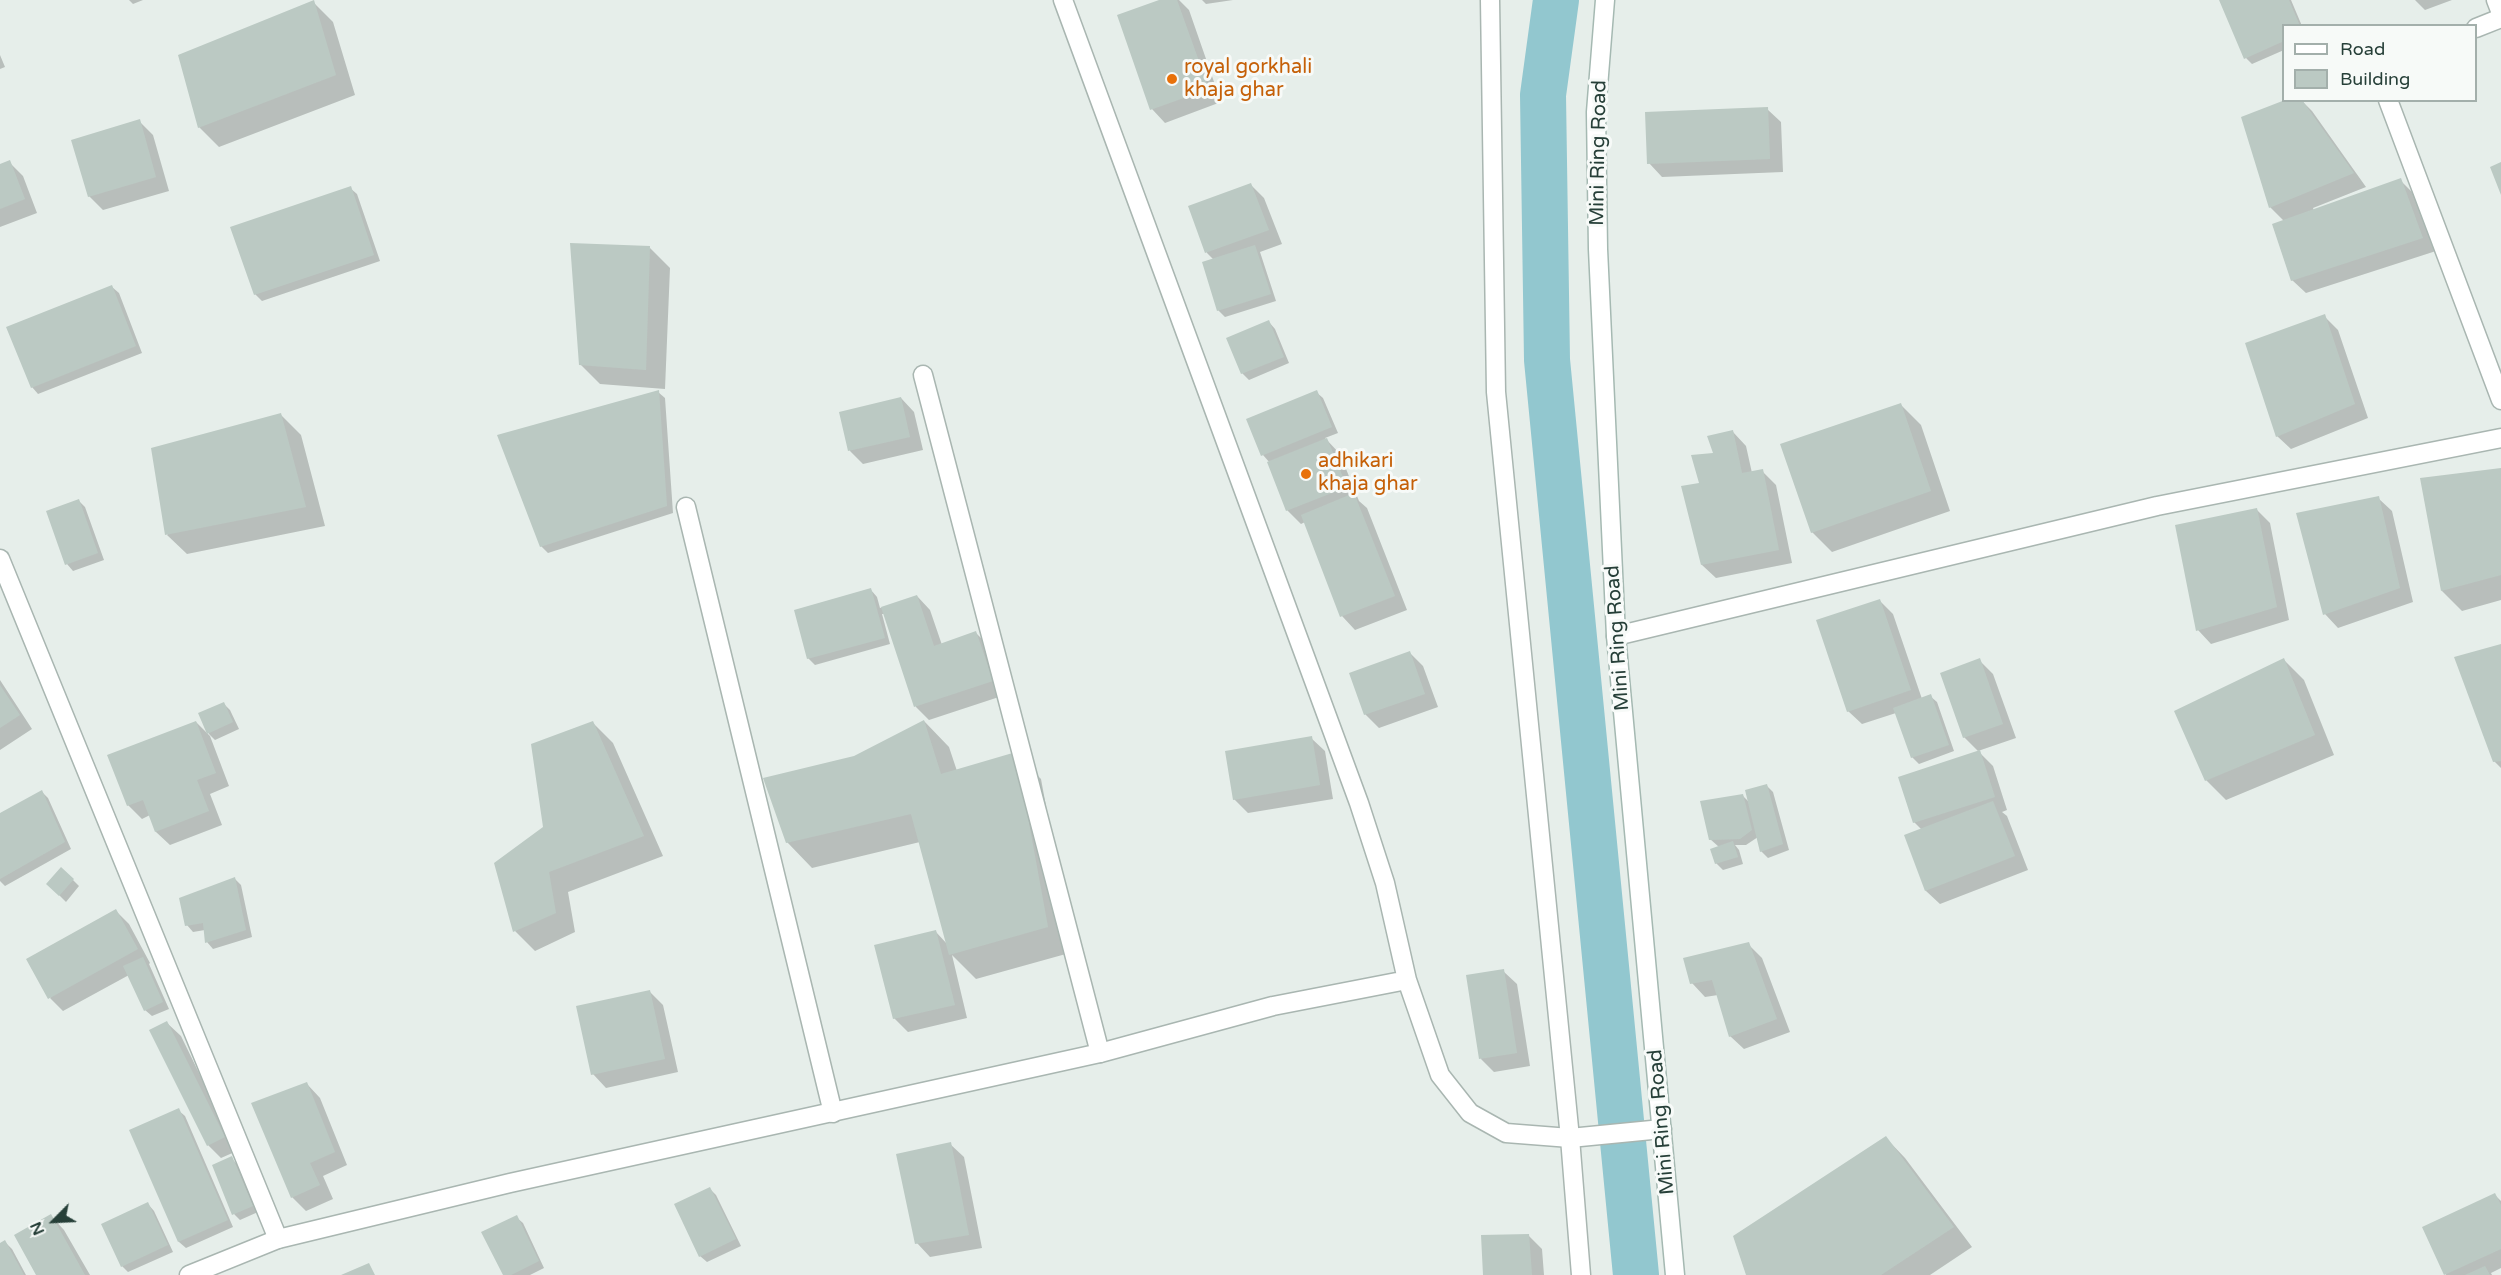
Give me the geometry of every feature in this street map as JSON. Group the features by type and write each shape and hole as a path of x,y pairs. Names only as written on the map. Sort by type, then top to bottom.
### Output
{"street":[{"path":"1063,0 1359,803 1384,883 1407,980 1440,1075 1470,1113 1506,1133 1570,1138 1662,1128"},
{"path":"1490,0 1496,392 1570,1138 1581,1275"},
{"name":"Mini Ring Road","path":"1605,0 1596,112 1598,249 1616,636 1675,1275"},
{"path":"2477,27 2501,15 2496,0"},
{"path":"2389,102 2501,400"},
{"path":"923,375 1101,1053"},
{"path":"1616,636 2157,506 2501,438"},
{"path":"687,507 832,1113"},
{"path":"0,559 278,1239"},
{"path":"189,1275 278,1239 510,1182 1101,1053 1273,1006 1407,980"}],"building":[{"path":"314,0 336,75 198,128 178,55"},
{"path":"1159,0 1177,0 1209,89 1150,110 1117,15"},
{"path":"2219,0 2289,0 2299,24 2282,24 2282,42 2244,59"},
{"path":"2282,101 2303,102 2354,173 2269,208 2241,117"},
{"path":"1768,107 1770,159 1647,164 1645,112"},
{"path":"140,119 156,177 88,197 71,140"},
{"path":"10,160 25,199 0,209 0,164"},
{"path":"2501,162 2501,195 2490,167"},
{"path":"2401,178 2423,238 2291,281 2272,224"},
{"path":"1251,183 1269,230 1205,253 1188,206"},
{"path":"351,186 374,255 254,295 230,227"},
{"path":"570,243 650,246 646,370 579,365"},
{"path":"1255,245 1271,294 1217,311 1202,262"},
{"path":"112,285 136,346 31,388 6,327"},
{"path":"2325,314 2355,404 2276,437 2245,343"},
{"path":"1269,320 1284,357 1241,374 1226,338"},
{"path":"659,390 667,506 540,547 497,435"},
{"path":"1317,390 1332,427 1261,456 1246,419"},
{"path":"901,397 910,437 848,451 839,412"},
{"path":"1901,403 1931,491 1811,533 1780,444"},
{"path":"281,413 306,507 165,535 151,448"},
{"path":"1733,430 1742,473 1763,469 1779,550 1701,565 1681,486 1699,483 1691,455 1713,453 1707,436"},
{"name":"adhikari khaja ghar","path":"1327,438 1347,487 1286,511 1267,462"},
{"path":"2501,468 2501,575 2441,591 2420,478"},
{"path":"1354,493 1395,596 1340,617 1301,515"},
{"path":"2379,496 2400,588 2323,615 2296,513"},
{"path":"79,499 98,553 65,565 46,511"},
{"path":"2257,508 2277,607 2196,631 2175,525"},
{"path":"871,588 885,638 807,659 794,610"},
{"path":"917,595 934,646 976,631 993,681 914,707 881,607"},
{"path":"1880,599 1911,690 1847,712 1816,620"},
{"path":"2501,644 2501,761 2493,762 2454,657"},
{"path":"1410,651 1425,694 1364,715 1349,673"},
{"path":"1980,658 2003,724 1963,738 1940,673"},
{"path":"2284,658 2315,735 2205,781 2174,711"},
{"path":"0,685 20,715 0,728"},
{"path":"1931,694 1949,745 1911,758 1893,708"},
{"path":"224,702 233,722 207,734 198,713"},
{"path":"924,720 941,774 1016,752 1048,927 949,955 911,814 786,843 763,778 854,756"},
{"path":"196,721 216,773 197,780 209,811 155,832 143,800 127,806 107,755"},
{"path":"593,721 644,836 549,872 556,913 513,932 494,863 543,827 531,744"},
{"path":"1312,736 1320,785 1233,800 1225,751"},
{"path":"1980,750 1995,797 1913,823 1898,777"},
{"path":"1767,784 1783,844 1760,852 1745,790"},
{"path":"42,790 65,842 0,879 0,813"},
{"path":"1743,794 1752,830 1740,839 1709,840 1700,801"},
{"path":"1993,801 2015,856 1925,891 1904,835"},
{"path":"1733,841 1738,857 1715,864 1710,849"},
{"path":"61,867 74,879 59,896 46,884"},
{"path":"235,877 246,930 205,943 203,923 185,926 179,898"},
{"path":"116,909 138,949 48,999 26,959"},
{"path":"936,930 955,1005 893,1019 874,945"},
{"path":"1749,942 1777,1019 1729,1037 1712,980 1690,984 1683,958"},
{"path":"143,957 163,1002 144,1011 123,966"},
{"path":"1504,969 1517,1053 1479,1059 1466,975"},
{"path":"650,990 665,1059 591,1075 576,1006"},
{"path":"167,1021 225,1137 207,1146 149,1030"},
{"path":"307,1082 335,1152 310,1163 320,1185 291,1198 251,1103"},
{"path":"179,1108 228,1220 178,1242 129,1130"},
{"path":"1886,1136 1954,1227 1881,1275 1746,1275 1733,1236"},
{"path":"951,1142 969,1235 915,1244 896,1154"},
{"path":"232,1156 253,1206 232,1215 212,1165"},
{"path":"710,1187 736,1239 699,1257 674,1204"},
{"path":"2495,1193 2501,1205 2501,1249 2444,1275 2422,1227"},
{"path":"148,1202 168,1245 121,1267 101,1224"},
{"path":"51,1214 85,1275 36,1275 14,1235"},
{"path":"517,1215 539,1261 511,1275 503,1275 481,1232"},
{"path":"1529,1234 1532,1275 1483,1275 1481,1235"},
{"path":"5,1240 24,1275 0,1275 0,1243"},
{"path":"369,1263 375,1275 341,1275"},
{"path":"2485,1266 2490,1275 2465,1275"}],"waterway":[{"path":"1556,0 1543,95 1547,360 1636,1275"}],"place":[{"name":"royal gorkhali khaja ghar","path":"1172,79"},
{"name":"adhikari khaja ghar","path":"1306,474"}]}
